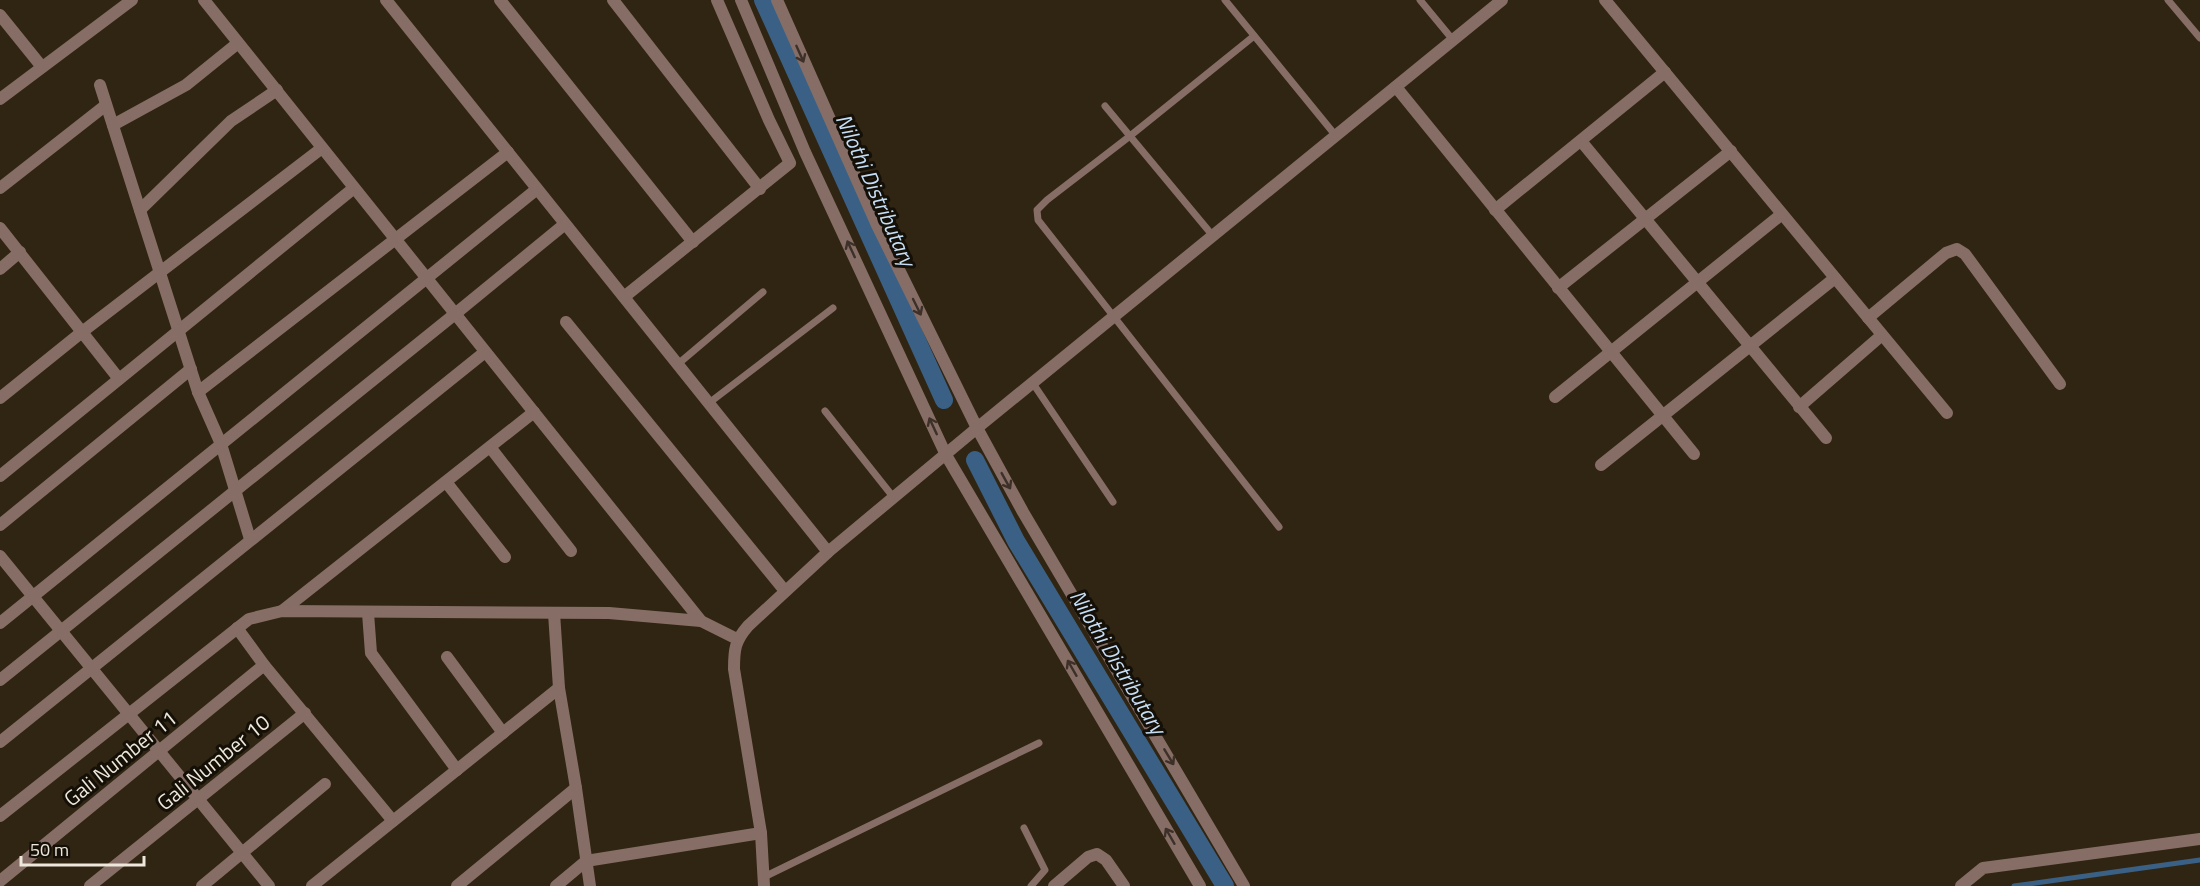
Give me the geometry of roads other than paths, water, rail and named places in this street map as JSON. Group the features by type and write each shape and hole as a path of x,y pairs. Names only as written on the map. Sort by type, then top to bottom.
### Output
{"street":[{"path":"0,99 132,0"},
{"path":"204,0 701,621"},
{"path":"386,0 828,552"},
{"path":"500,0 693,242"},
{"path":"614,0 760,189"},
{"path":"717,0 790,163"},
{"path":"741,0 806,152 946,455 1200,886"},
{"path":"777,0 877,225 977,428 1023,512 1244,886"},
{"path":"764,882 762,834 734,669 737,639 761,611 828,552 1032,382 1502,0"},
{"path":"1605,0 1947,413"},
{"path":"0,15 42,67"},
{"path":"113,125 186,85 238,43"},
{"path":"1495,210 1665,72"},
{"path":"100,85 198,392 221,444 250,539"},
{"path":"1396,87 1694,454"},
{"path":"140,210 231,121 277,90"},
{"path":"0,188 106,105"},
{"path":"1581,141 1826,438"},
{"path":"0,398 82,332 322,148"},
{"path":"1558,288 1731,151"},
{"path":"198,392 508,152"},
{"path":"624,297 806,152"},
{"path":"0,476 354,188"},
{"path":"0,622 537,189"},
{"path":"1555,397 1782,214"},
{"path":"0,680 564,224"},
{"path":"0,228 119,379"},
{"path":"1868,318 1946,252 1958,249 1965,254 2060,384"},
{"path":"0,269 20,252"},
{"path":"1601,465 1835,278"},
{"path":"566,322 785,591"},
{"path":"1799,407 1882,335"},
{"path":"0,742 485,352"},
{"path":"0,525 191,369"},
{"path":"282,611 534,412"},
{"path":"490,447 571,551"},
{"path":"446,482 505,557"},
{"path":"0,556 269,886"},
{"path":"0,816 249,619 282,611 609,613 701,621 737,639"},
{"path":"368,613 371,653 457,770"},
{"path":"554,613 559,688 590,886"},
{"path":"237,628 264,665 393,821"},
{"path":"447,657 502,734"},
{"name":"Gali Number 11","path":"0,881 264,665"},
{"path":"312,886 559,688"},
{"name":"Gali Number 10","path":"90,886 304,713"},
{"path":"202,886 325,784"},
{"path":"457,886 576,788"},
{"path":"556,886 586,861 762,834"},
{"path":"1961,886 1983,868 2200,839"},
{"path":"1054,886 1088,856 1097,854 1106,860 1124,886"}],"lane":[{"path":"1225,0 1336,136"},
{"path":"1420,0 1453,40"},
{"path":"2168,0 2200,38"},
{"path":"1254,36 1037,210 1038,220 1279,527"},
{"path":"1105,106 1213,236"},
{"path":"678,364 762,292"},
{"path":"709,403 833,308"},
{"path":"1032,382 1113,502"},
{"path":"825,411 894,498"},
{"path":"764,882 1039,743"},
{"path":"1024,828 1045,870 1031,886"}],"waterway":[{"name":"Nilothi Distributary","path":"763,0 944,400"},
{"name":"Nilothi Distributary","path":"975,460 1016,541 1225,886"},
{"path":"2014,886 2200,860"}]}
